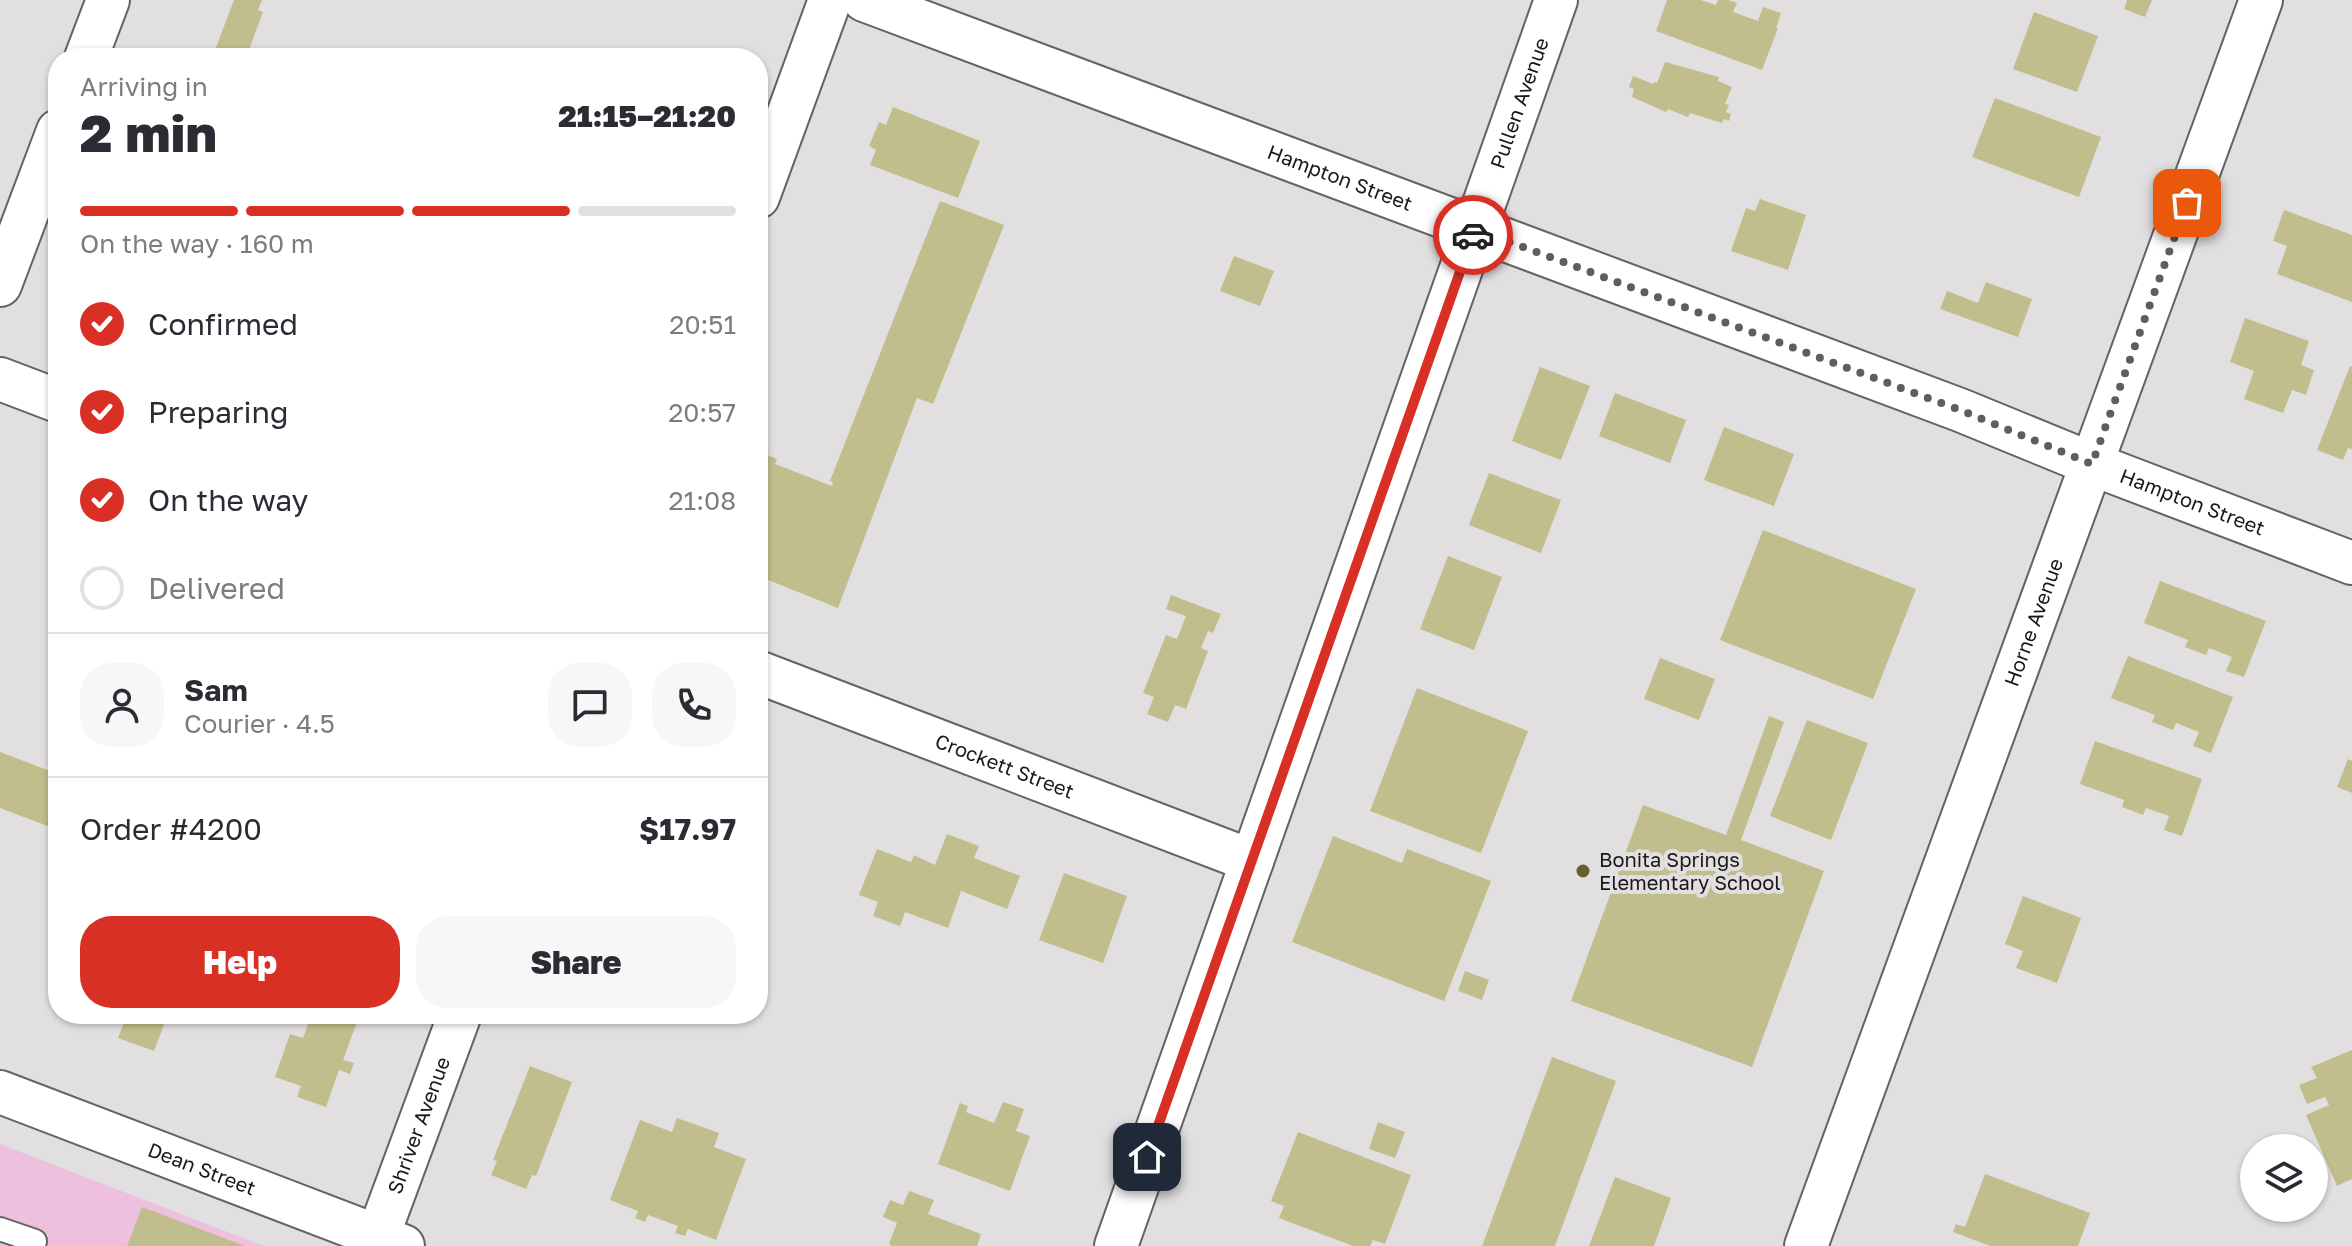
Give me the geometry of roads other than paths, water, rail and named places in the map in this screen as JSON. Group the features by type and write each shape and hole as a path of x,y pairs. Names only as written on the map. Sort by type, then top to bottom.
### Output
{"street":[{"path":"90,48 108,0"},
{"path":"768,170 830,0"},
{"name":"Hampton Street","path":"864,0 1945,405 2352,563"},
{"name":"Pullen Avenue","path":"1116,1246 1556,0"},
{"name":"Horne Avenue","path":"1806,1246 2261,0"},
{"path":"0,285 48,158"},
{"path":"0,379 48,397"},
{"name":"Crockett Street","path":"768,676 1252,861"},
{"name":"Shriver Avenue","path":"390,1241 457,1024"},
{"name":"Dean Street","path":"0,1092 390,1241"}],"lane":[{"path":"0,1229 35,1241 34,1246"}],"place":[{"name":"Bonita Springs Elementary School","path":"1583,871"}]}
